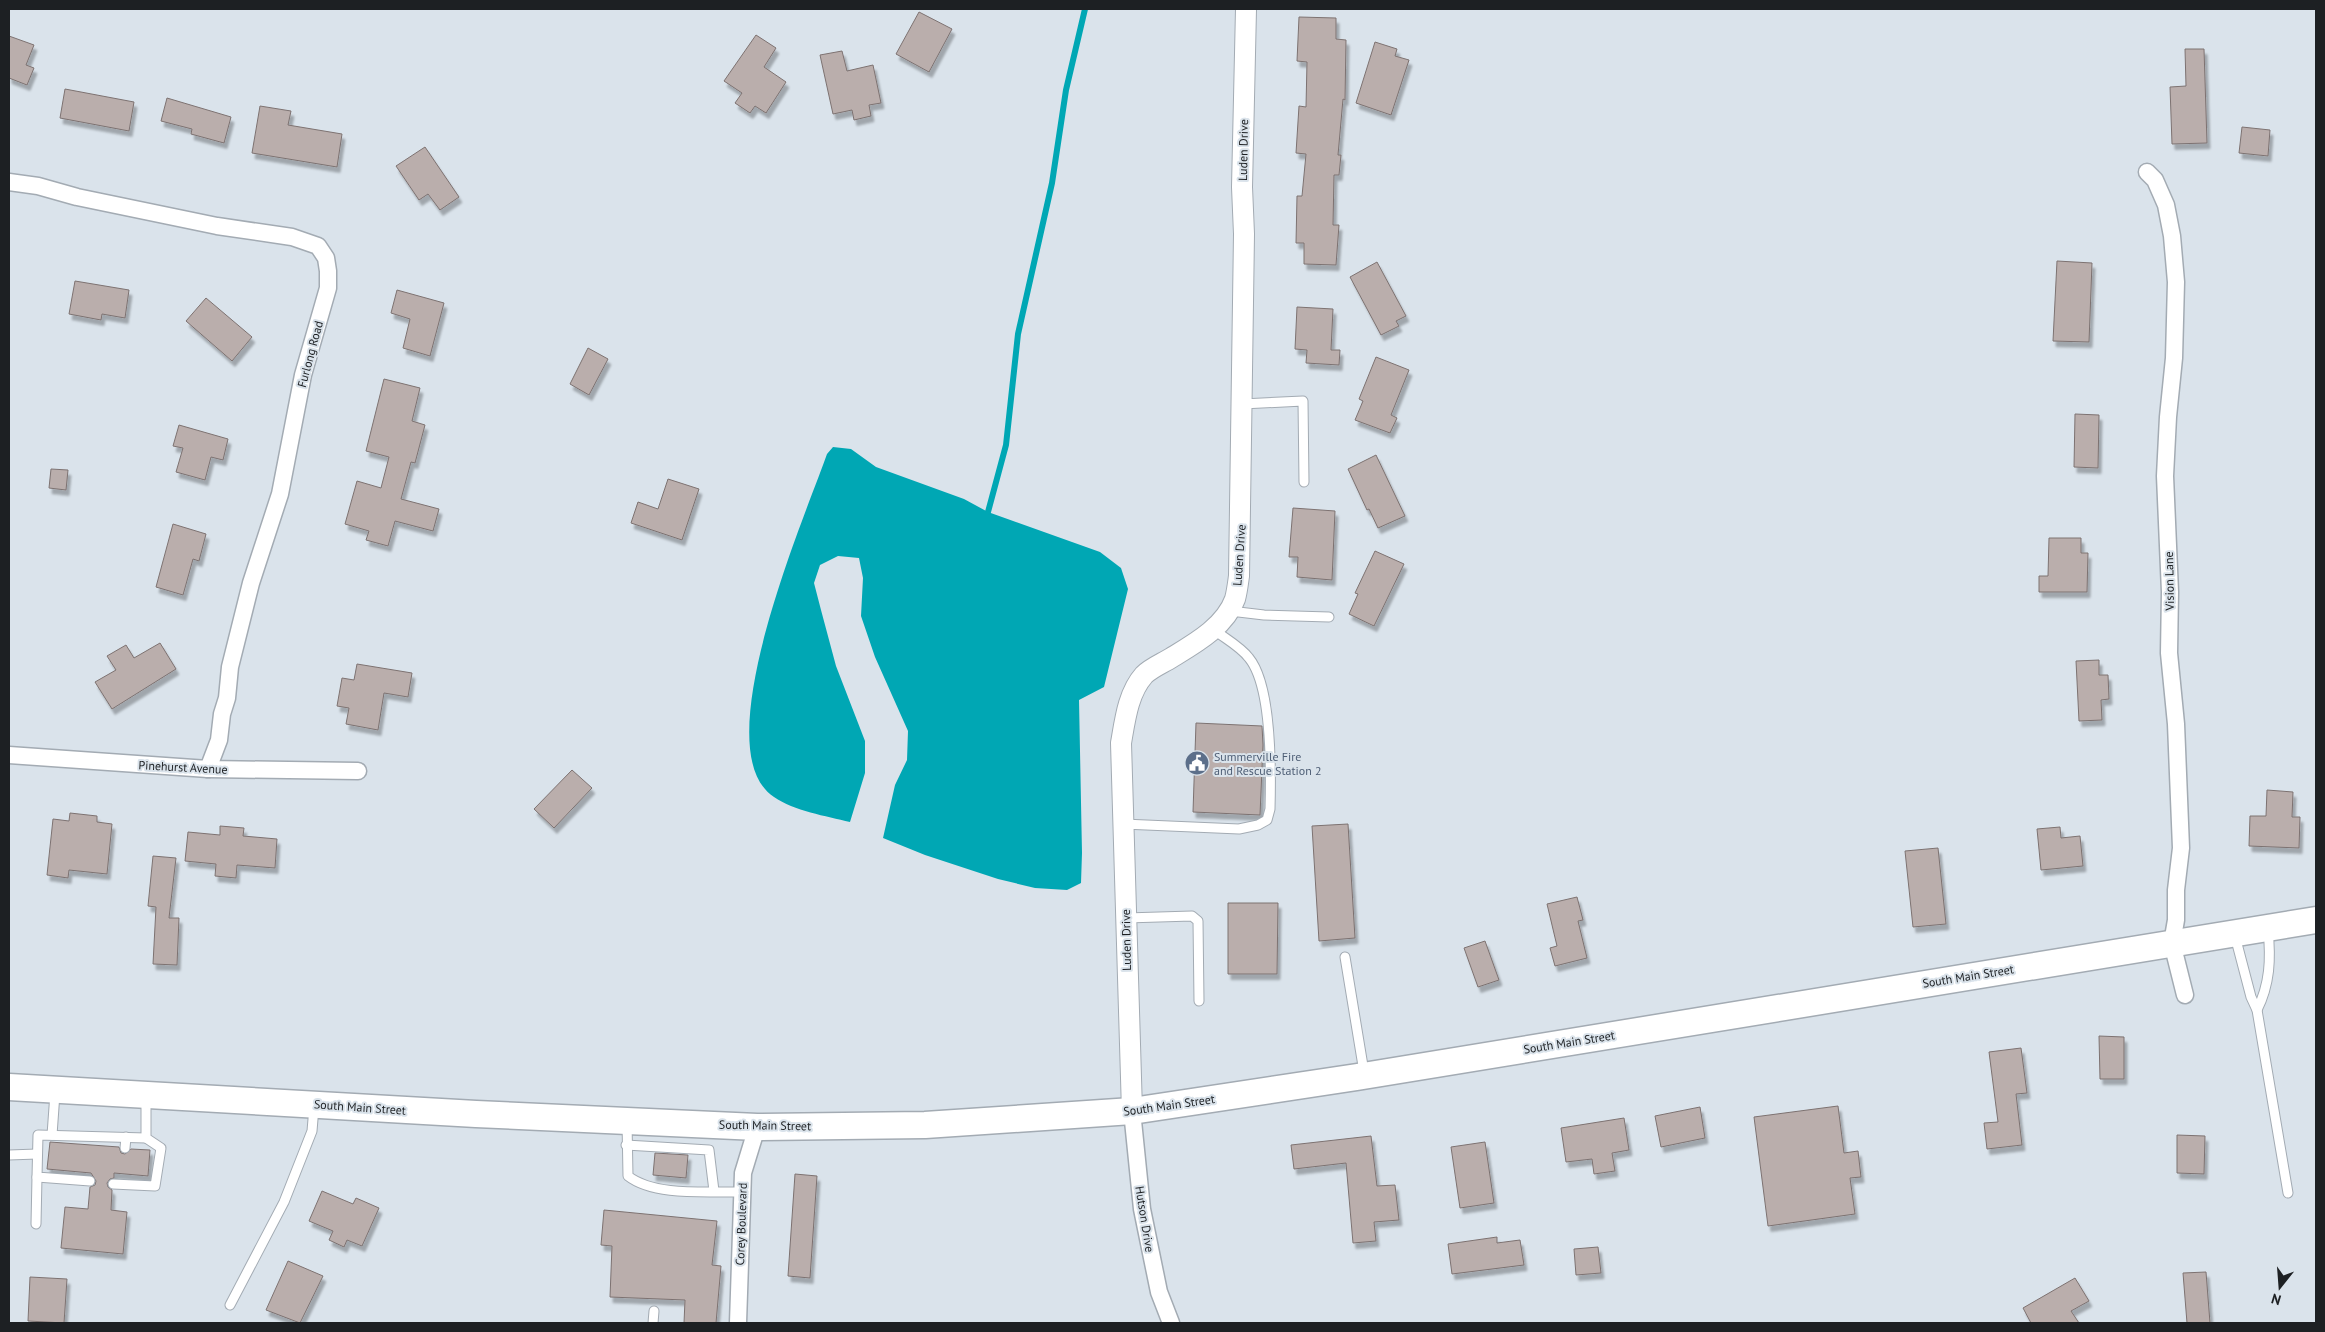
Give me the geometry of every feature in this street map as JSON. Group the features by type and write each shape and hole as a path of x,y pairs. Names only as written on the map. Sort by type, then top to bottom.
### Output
{"main road":[{"name":"South Main Street","path":"9,1086 314,1104 626,1132 709,1137 757,1127 925,1126 1132,1111 1365,1075 2316,920"}],"street":[{"name":"Luden Drive","path":"1132,1111 1125,918 1124,773 1121,743 1125,716 1133,692 1145,674 1194,644 1212,629 1234,600 1240,576 1246,9"},
{"name":"Vision Lane","path":"2147,172 2155,180 2166,205 2172,236 2176,282 2174,358 2165,476 2170,592 2169,653 2176,724 2181,848 2176,890 2176,920 2172,943 2185,995"},
{"name":"Furlong Road","path":"9,182 38,186 77,197 218,226 292,237 318,246 326,258 328,288 303,376 280,494 251,583 230,666 227,698 222,714 219,740 208,769"},
{"name":"Pinehurst Avenue","path":"9,755 208,769 358,772"},
{"name":"Hutson Drive","path":"1132,1111 1142,1209 1159,1292 1171,1323"},
{"name":"Corey Boulevard","path":"738,1323 743,1173 757,1127"}],"lane":[{"path":"1241,404 1303,401 1304,482"},
{"path":"1227,610 1264,615 1329,617"},
{"path":"1123,824 1238,829 1258,825 1267,820 1271,799 1269,728 1256,672 1249,658 1212,629"},
{"path":"1125,918 1192,916 1198,921 1199,1001"},
{"path":"2257,1010 2265,994 2269,973 2270,956 2267,927"},
{"path":"2234,933 2251,997 2257,1010 2288,1193"},
{"path":"1345,957 1365,1075"},
{"path":"52,1135 55,1090"},
{"path":"146,1095 146,1138"},
{"path":"230,1305 284,1202 312,1131 314,1104"},
{"path":"626,1132 628,1176 638,1184 662,1190 743,1192"},
{"path":"36,1224 38,1134 72,1139 99,1136 146,1138 161,1148 155,1186 118,1184 123,1173"},
{"path":"99,1136 99,1146"},
{"path":"125,1148 126,1137"},
{"path":"709,1137 714,1191"},
{"path":"9,1155 37,1154"},
{"path":"37,1177 71,1175 90,1181"},
{"path":"653,1323 654,1311"}],"water":[{"path":"833,447 851,449 876,467 964,499 988,512 1100,552 1121,568 1128,589 1104,687 1079,700 1081,883 1067,890 1035,888 998,879 925,855 883,838 895,785 907,760 908,731 875,657 861,616 863,578 859,558 838,556 820,565 814,583 836,666 865,741 865,773 850,822 810,812 782,802 774,797 755,772 749,733 754,685 766,632 799,528 827,454"}],"building":[{"path":"919,12 952,29 929,72 896,54"},
{"path":"1299,17 1336,18 1336,39 1346,40 1345,100 1343,99 1338,155 1341,155 1339,175 1334,175 1333,225 1339,225 1336,265 1304,264 1304,243 1296,243 1297,196 1302,196 1306,154 1296,153 1299,106 1306,107 1307,62 1297,61"},
{"path":"756,35 776,48 764,67 786,82 766,113 755,106 750,113 735,103 742,93 724,81"},
{"path":"9,36 34,45 26,65 34,68 27,85 9,78"},
{"path":"1375,42 1397,49 1395,56 1409,60 1391,115 1356,103"},
{"path":"2185,49 2204,49 2207,143 2172,144 2170,87 2186,86"},
{"path":"842,51 847,71 873,65 881,103 869,105 871,116 854,120 852,110 833,114 820,55"},
{"path":"65,89 134,102 129,131 60,118"},
{"path":"167,98 231,117 224,143 191,134 192,129 161,121"},
{"path":"260,106 291,111 288,125 342,134 337,167 252,153"},
{"path":"2242,127 2270,130 2268,156 2239,153"},
{"path":"425,147 459,197 440,210 428,194 419,200 396,166"},
{"path":"2057,261 2092,263 2089,342 2053,341"},
{"path":"1377,262 1406,316 1396,321 1399,326 1381,335 1350,277"},
{"path":"75,281 129,290 125,318 102,314 101,320 69,314"},
{"path":"397,290 444,303 430,356 403,348 410,319 391,313"},
{"path":"206,298 252,337 232,361 186,321"},
{"path":"1297,307 1333,309 1331,350 1340,350 1339,365 1306,363 1307,350 1295,349"},
{"path":"588,348 608,359 589,395 570,384"},
{"path":"1376,357 1409,370 1391,415 1397,418 1390,433 1355,420 1363,401 1359,399"},
{"path":"384,379 420,388 412,421 425,425 415,463 411,462 401,499 439,509 433,531 395,521 388,546 366,540 369,531 345,524 357,481 381,488 389,457 366,451"},
{"path":"2075,414 2099,415 2098,468 2074,467"},
{"path":"179,425 228,439 223,460 211,457 205,480 176,472 183,448 173,446"},
{"path":"1376,455 1405,516 1378,528 1369,509 1367,510 1348,469"},
{"path":"51,469 68,470 66,490 49,488"},
{"path":"668,479 699,489 682,540 631,523 638,502 658,509"},
{"path":"1293,508 1335,511 1332,580 1297,577 1298,557 1289,557"},
{"path":"173,524 206,534 199,561 193,559 183,595 156,587"},
{"path":"2049,538 2081,538 2081,553 2088,553 2087,592 2039,592 2039,576 2048,576"},
{"path":"1375,551 1404,564 1374,626 1349,614 1358,594 1355,593"},
{"path":"160,643 176,669 112,709 95,682 116,670 107,656 126,645 134,658"},
{"path":"2099,660 2099,675 2108,675 2109,699 2101,700 2102,720 2079,721 2076,661"},
{"path":"357,664 412,673 408,697 384,693 378,730 346,724 349,708 337,706 342,678 354,680"},
{"path":"1196,723 1262,726 1260,815 1193,812"},
{"path":"572,770 592,788 554,828 534,809"},
{"path":"2267,790 2293,792 2292,817 2300,817 2299,848 2249,846 2250,816 2266,816"},
{"path":"70,813 97,816 97,822 112,824 107,874 69,870 68,878 47,875 53,819 69,821"},
{"path":"1348,824 1355,938 1319,941 1312,826"},
{"path":"220,826 244,828 243,836 277,839 275,868 237,865 236,878 215,876 216,864 185,861 188,832 220,835"},
{"path":"2060,827 2061,838 2080,836 2083,866 2041,870 2037,829"},
{"path":"1938,848 1946,924 1913,927 1905,851"},
{"path":"153,856 176,858 169,918 179,918 177,965 153,964 156,907 148,906"},
{"path":"1577,897 1583,920 1578,921 1587,958 1555,966 1550,948 1557,946 1547,904"},
{"path":"1228,903 1278,903 1277,974 1228,974"},
{"path":"1485,941 1499,980 1478,987 1464,948"},
{"path":"2099,1036 2124,1037 2124,1079 2100,1079"},
{"path":"2021,1048 2027,1093 2016,1094 2022,1145 1987,1149 1984,1123 1998,1122 1989,1052"},
{"path":"1838,1106 1844,1153 1858,1151 1861,1177 1850,1178 1855,1214 1768,1226 1754,1117"},
{"path":"1700,1107 1705,1138 1661,1147 1655,1116"},
{"path":"1624,1118 1629,1150 1612,1153 1615,1171 1594,1174 1592,1159 1566,1162 1561,1128"},
{"path":"2177,1135 2205,1136 2204,1174 2177,1173"},
{"path":"1371,1136 1377,1186 1395,1185 1399,1220 1374,1222 1376,1241 1353,1243 1346,1163 1294,1169 1291,1145"},
{"path":"50,1142 119,1147 121,1153 125,1154 131,1149 150,1150 148,1176 114,1173 114,1178 110,1179 107,1183 108,1187 112,1190 111,1210 127,1212 123,1254 61,1248 65,1207 88,1209 90,1187 95,1185 96,1181 91,1173 47,1169"},
{"path":"1485,1142 1494,1203 1460,1208 1451,1147"},
{"path":"655,1153 688,1155 686,1178 653,1175"},
{"path":"795,1174 817,1176 810,1278 788,1276"},
{"path":"322,1191 353,1204 356,1198 379,1208 362,1246 347,1240 344,1247 329,1240 333,1231 309,1221"},
{"path":"604,1210 717,1221 712,1265 721,1266 716,1323 684,1323 685,1300 610,1297 612,1246 601,1245"},
{"path":"1497,1237 1497,1243 1520,1240 1524,1265 1452,1274 1448,1244"},
{"path":"1598,1247 1601,1273 1576,1275 1574,1249"},
{"path":"288,1261 323,1276 300,1323 266,1310"},
{"path":"2206,1272 2210,1323 2187,1323 2183,1273"},
{"path":"30,1277 67,1279 64,1323 28,1321"},
{"path":"2075,1278 2089,1301 2071,1311 2079,1323 2031,1323 2023,1308"}],"waterway":[{"path":"988,512 1006,445 1018,334 1052,183 1066,90 1085,9"}],"place":[{"name":"Summerville Fire and Rescue Station 2","path":"1197,763"}]}
